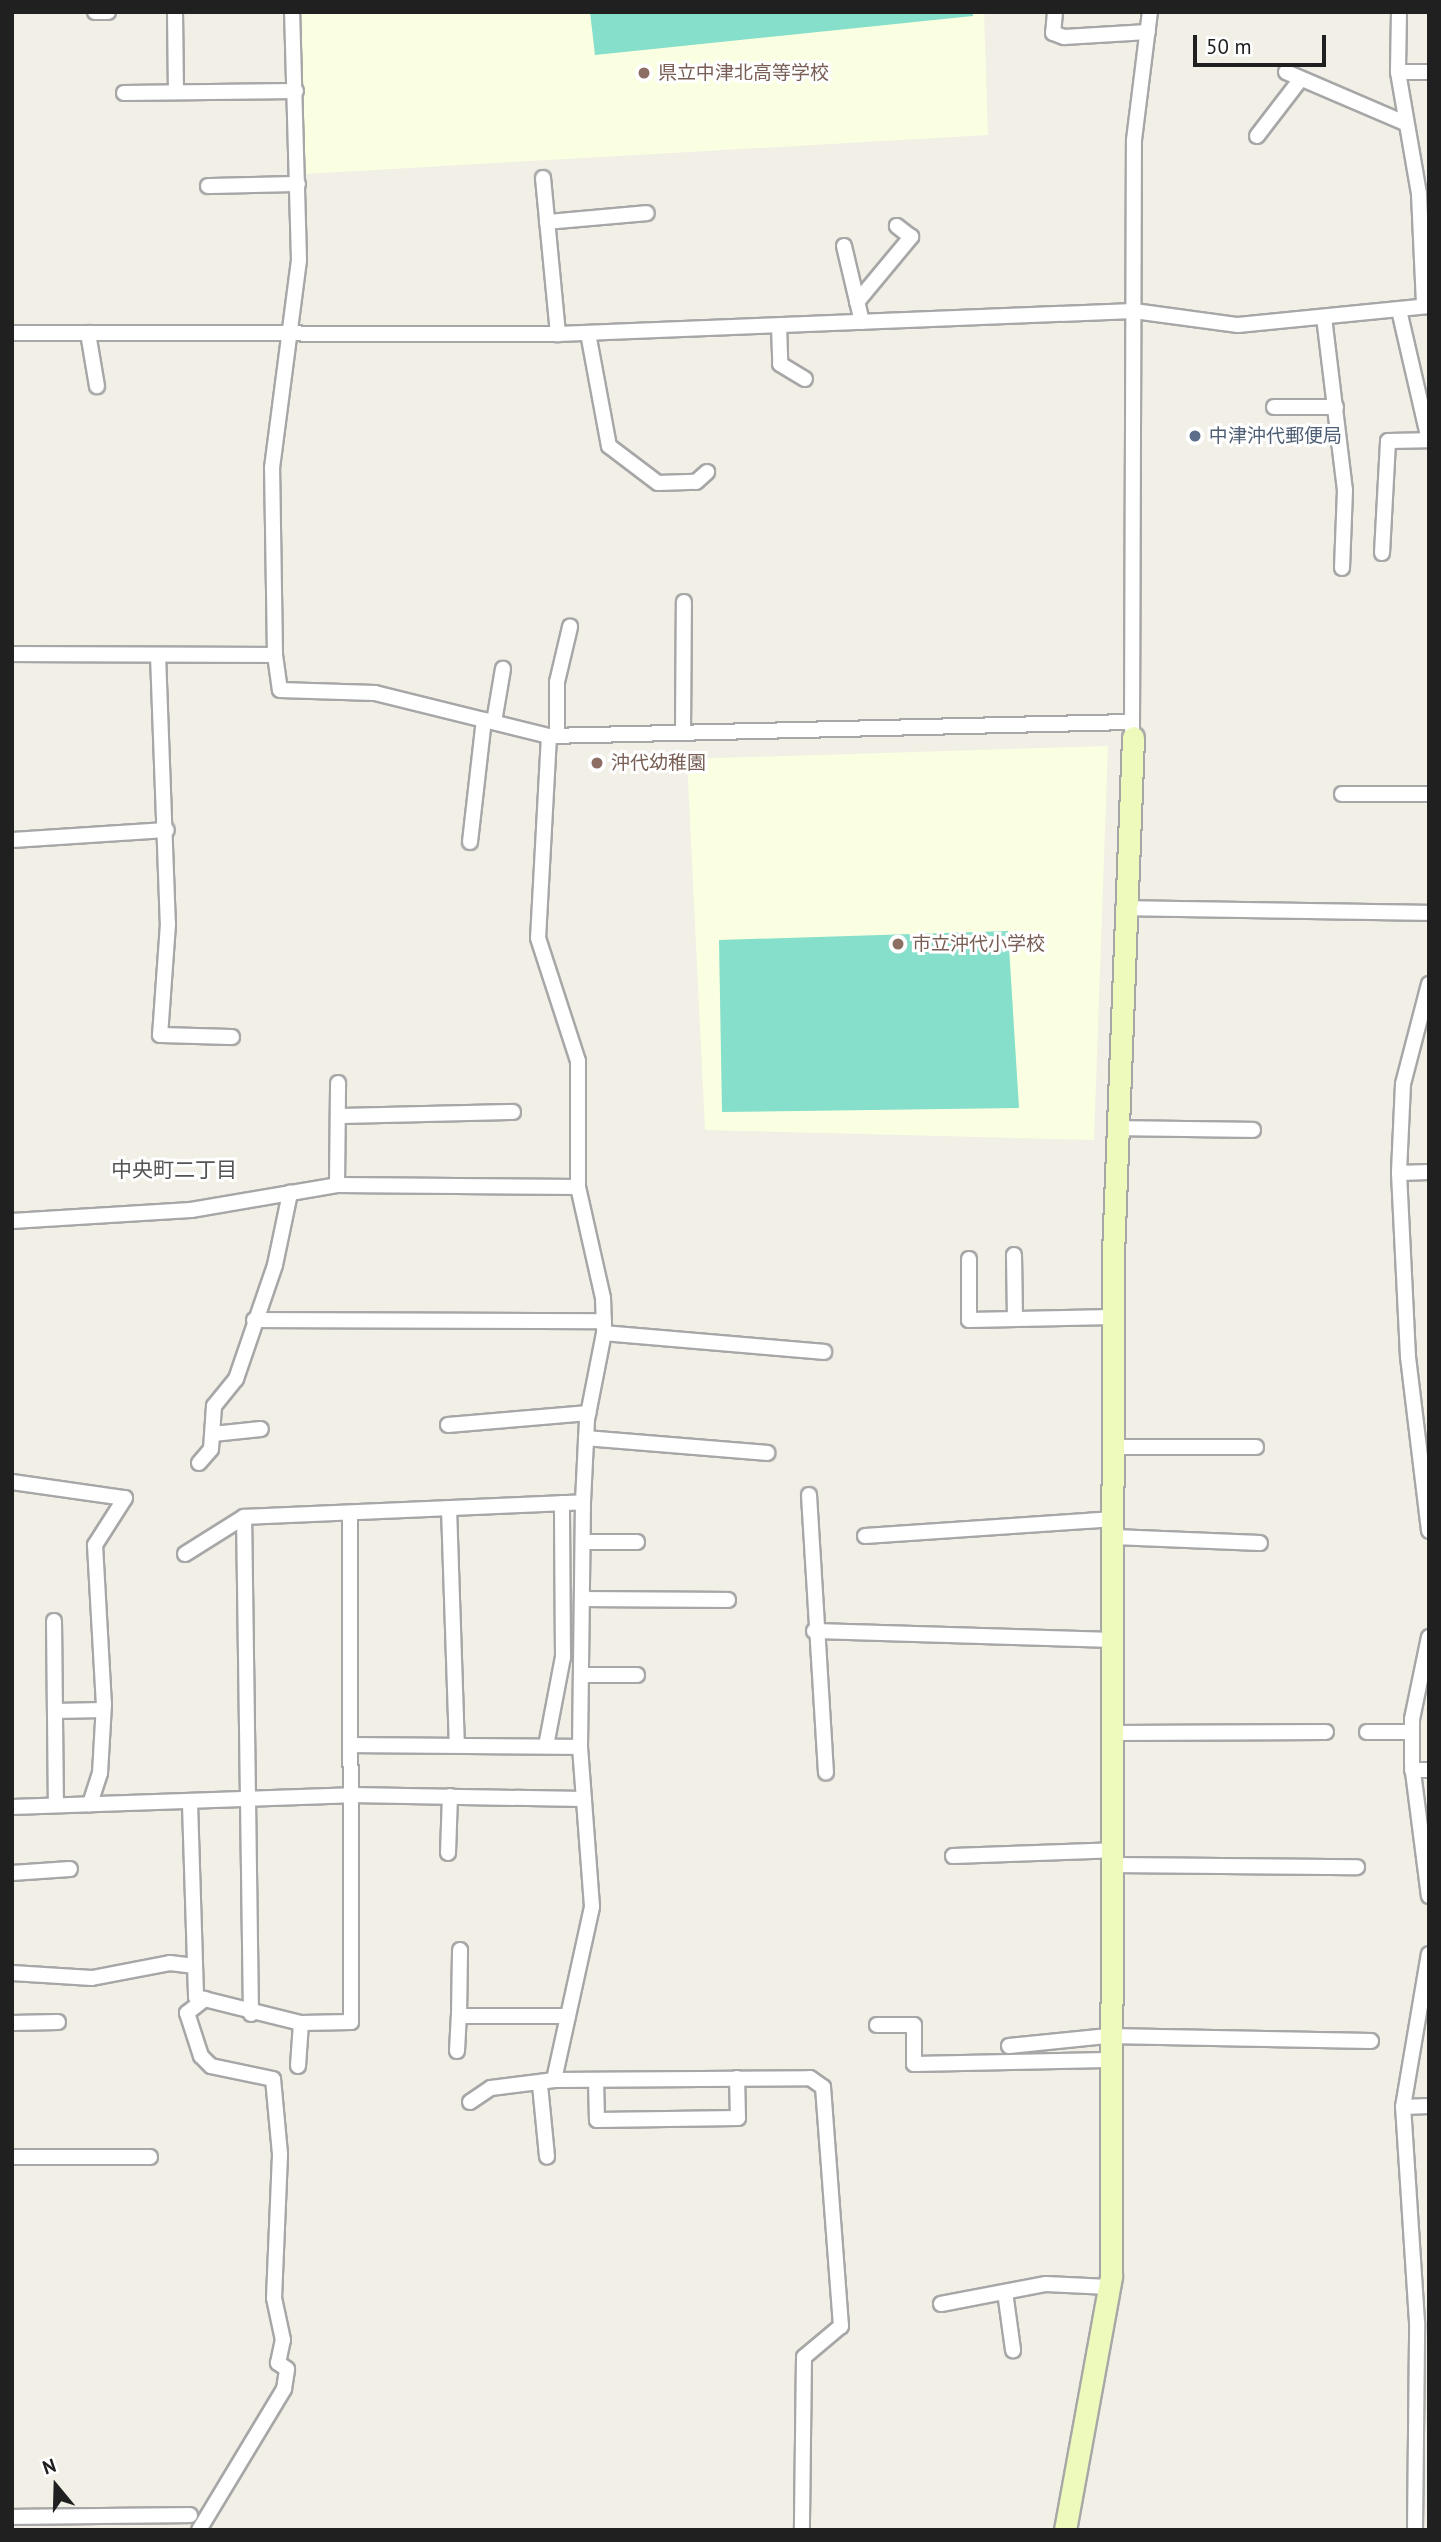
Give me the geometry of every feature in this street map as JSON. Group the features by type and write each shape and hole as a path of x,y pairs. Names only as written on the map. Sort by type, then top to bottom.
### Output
{"street":[{"path":"95,12 108,12"},
{"path":"175,12 176,92"},
{"path":"292,12 298,184 295,333 272,468 275,655 280,690 375,693 553,735 1132,729"},
{"path":"1055,12 1053,33 1064,37 1149,32"},
{"path":"1065,2530 1109,2287 1107,2060 1116,1733 1113,1317 1123,908 1132,729 1134,139 1150,12"},
{"path":"12,333 558,334 1134,311 1238,325 1426,306 1419,194 1398,72 1398,12"},
{"path":"1286,72 1405,123"},
{"path":"1398,72 1429,72"},
{"path":"1257,136 1300,80"},
{"path":"124,93 296,91"},
{"path":"543,178 558,334"},
{"path":"208,186 298,184"},
{"path":"547,222 647,213"},
{"path":"857,302 911,237 897,226"},
{"path":"844,246 862,322"},
{"path":"1382,553 1388,441 1428,440 1399,310"},
{"path":"1324,317 1345,490 1342,568"},
{"path":"779,326 780,363 805,379"},
{"path":"88,333 97,386"},
{"path":"588,333 609,446 658,483 696,482 707,472"},
{"path":"1273,407 1336,407"},
{"path":"683,732 684,602"},
{"path":"547,2157 547,2082 568,2016 592,1907 580,1747 586,1599 583,1502 588,1413 604,1327 578,1187 578,1061 538,938 557,682 570,627"},
{"path":"12,654 275,655"},
{"path":"158,655 169,924 160,1035 232,1037"},
{"path":"470,842 489,721 503,669"},
{"path":"1342,794 1429,794"},
{"path":"12,840 167,830"},
{"path":"1123,908 1429,913"},
{"path":"1429,984 1403,1084 1399,1173 1429,1531"},
{"path":"337,1185 338,1083"},
{"path":"338,1116 513,1112"},
{"path":"1117,1128 1253,1130"},
{"path":"1399,1173 1429,1172"},
{"path":"12,1221 191,1210 337,1185 578,1187"},
{"path":"199,1463 213,1434 214,1406 236,1379 290,1193"},
{"path":"1014,1255 1014,1319"},
{"path":"969,1259 969,1320 1113,1317"},
{"path":"254,1320 604,1327 824,1352"},
{"path":"448,1425 588,1413"},
{"path":"213,1434 261,1429"},
{"path":"586,1438 767,1453"},
{"path":"1114,1447 1256,1447"},
{"path":"12,1482 125,1498 95,1545 103,1710 100,1773 90,1804"},
{"path":"809,1495 814,1631 826,1772"},
{"path":"185,1554 244,1517 350,1515 583,1502"},
{"path":"545,1746 564,1657 562,1503"},
{"path":"449,1508 457,1745"},
{"path":"190,1804 196,1997 251,2014 302,2023 351,2022 353,1745 350,1515"},
{"path":"244,1517 251,2014"},
{"path":"864,1536 1114,1528 1260,1543"},
{"path":"584,1542 637,1542"},
{"path":"586,1599 728,1600"},
{"path":"54,1621 55,1805"},
{"path":"814,1631 1115,1640"},
{"path":"1429,1637 1423,1693 1412,1732 1412,1770 1425,1832 1429,1896"},
{"path":"582,1675 637,1675"},
{"path":"55,1711 103,1710"},
{"path":"1116,1733 1326,1732"},
{"path":"1367,1732 1412,1732"},
{"path":"353,1745 580,1747"},
{"path":"1412,1770 1429,1770"},
{"path":"12,1807 247,1802 351,1795 584,1799"},
{"path":"448,1853 450,1796"},
{"path":"953,1856 1113,1858 1357,1867"},
{"path":"12,1872 70,1869"},
{"path":"457,2051 460,1950"},
{"path":"1415,2530 1417,2322 1403,2107 1429,1954"},
{"path":"12,1973 92,1978 170,1963 195,1966"},
{"path":"200,2530 284,2389 287,2369 278,2363 283,2340 274,2298 280,2154 273,2078 211,2066 201,2056 187,2013 205,1999"},
{"path":"459,2016 568,2016"},
{"path":"12,2023 58,2022"},
{"path":"298,2066 302,2023"},
{"path":"877,2025 914,2025 914,2064 1107,2060"},
{"path":"1009,2046 1108,2036 1371,2041"},
{"path":"596,2080 597,2120 610,2120 738,2118 737,2078"},
{"path":"470,2102 491,2088 547,2082 810,2078 823,2087 841,2326 804,2357 802,2530"},
{"path":"1403,2107 1429,2106"},
{"path":"12,2157 150,2157"},
{"path":"941,2304 1046,2284 1109,2287"},
{"path":"1005,2292 1013,2350"},
{"path":"12,2517 190,2515"}],"shaded area":[{"name":"県立中津北高等学校","path":"302,12 984,12 988,135 304,174"},
{"path":"590,12 973,12 973,16 595,55"},
{"name":"市立沖代小学校","path":"1108,746 1094,1140 705,1130 687,759"},
{"path":"1008,931 1019,1108 722,1112 719,940"}],"place":[{"name":"県立中津北高等学校","path":"644,73"},
{"name":"中津沖代郵便局","path":"1195,436"},
{"name":"沖代幼稚園","path":"597,763"},
{"name":"市立沖代小学校","path":"898,944"}],"district":[{"name":"中央町二丁目","path":"174,1170"}]}
